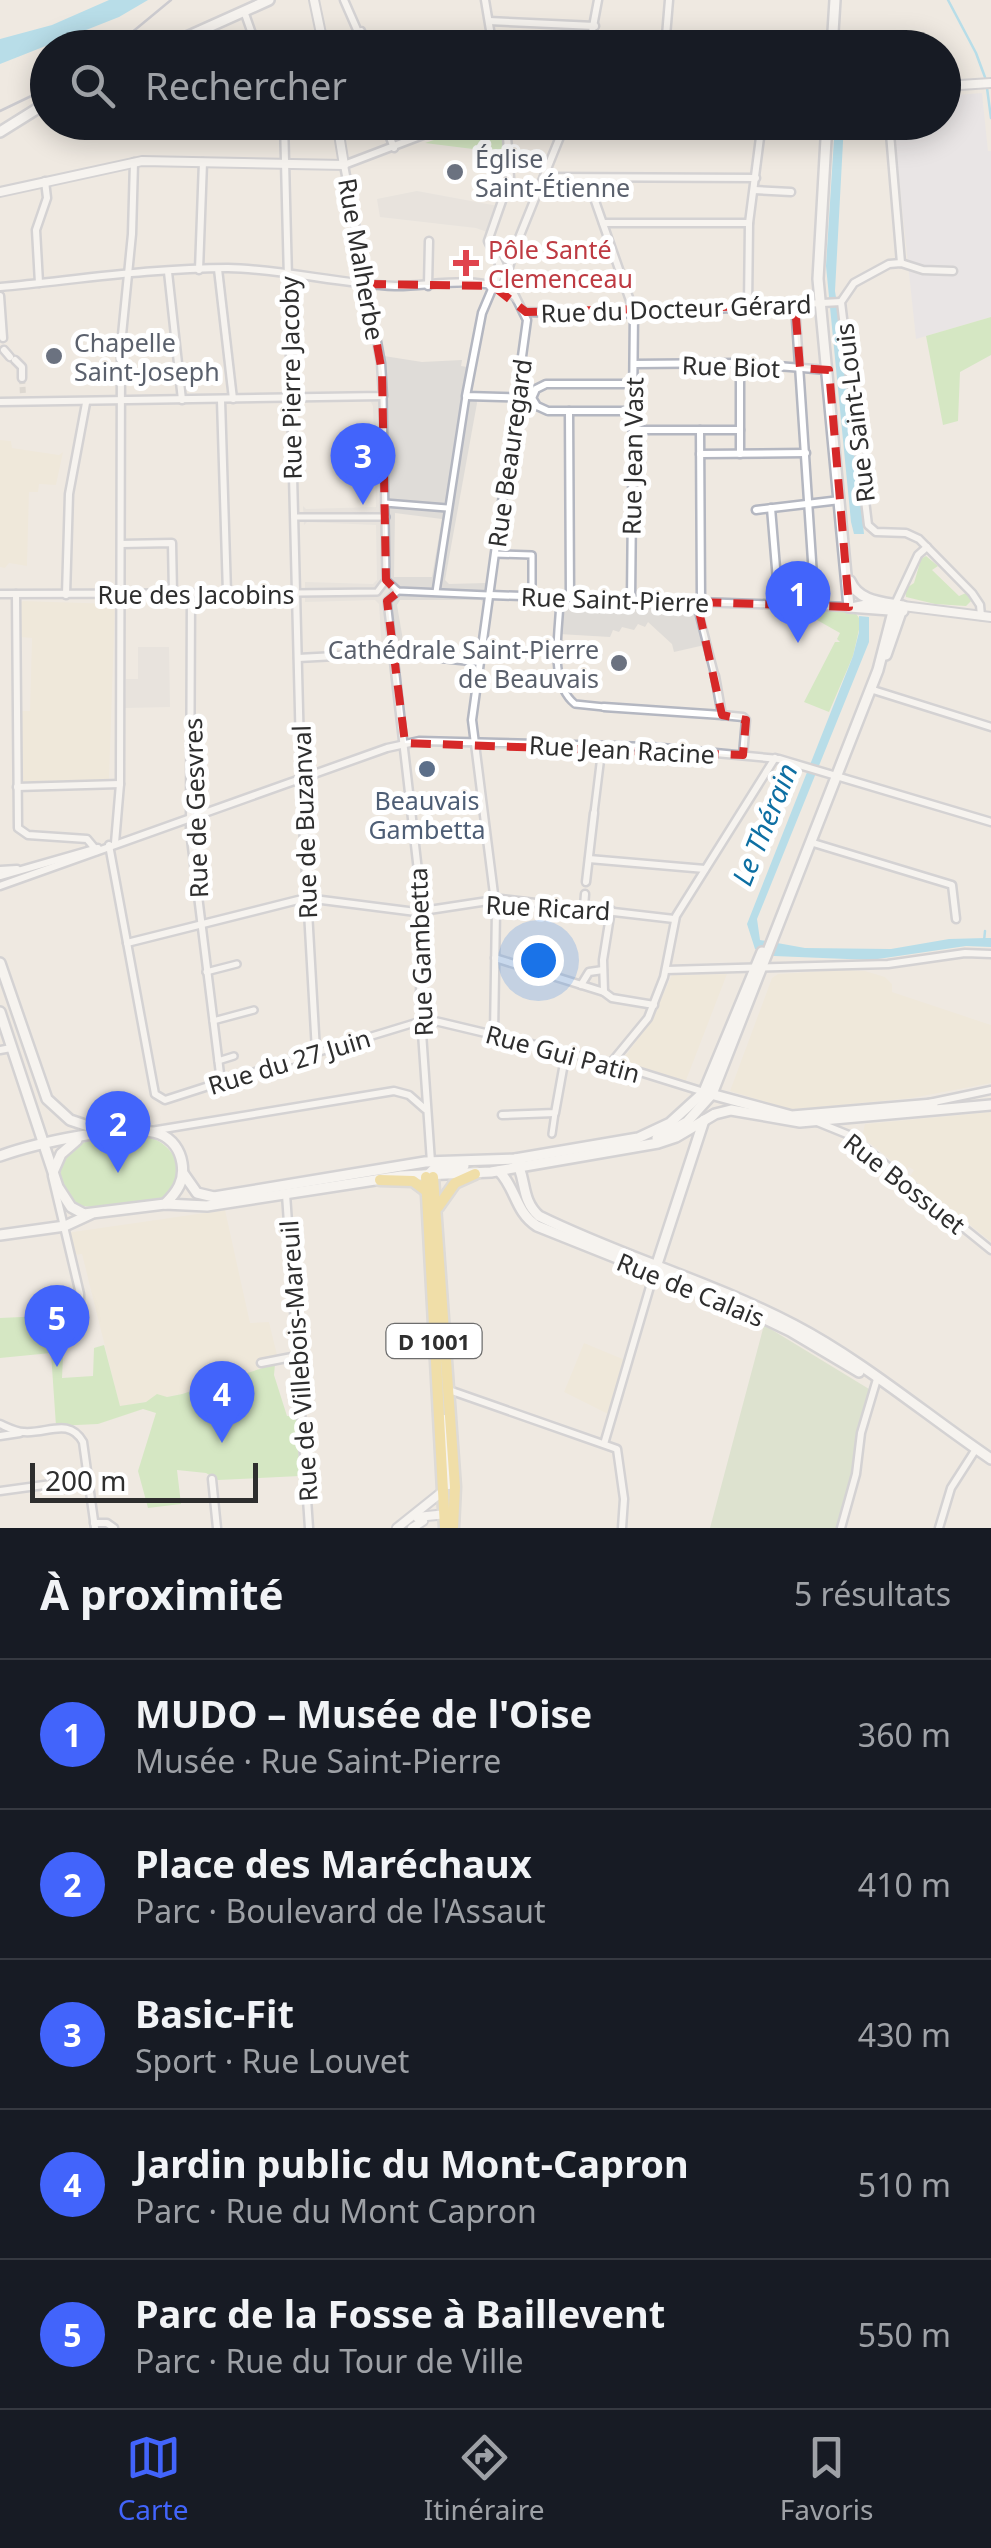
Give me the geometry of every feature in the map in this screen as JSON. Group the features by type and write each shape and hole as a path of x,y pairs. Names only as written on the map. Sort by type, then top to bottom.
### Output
{"main road":[{"path":"203,30 269,0"},
{"path":"833,30 835,0"},
{"path":"1,126 30,111"},
{"path":"826,140 818,272 824,304 849,607"},
{"path":"848,574 857,593 880,602"},
{"name":"Rue Saint-Pierre","path":"880,602 898,608"},
{"name":"Rue Saint-Pierre","path":"849,607 898,608"},
{"path":"870,608 883,617 888,632"},
{"path":"878,670 898,608"},
{"path":"655,1269 704,1121 703,1106 870,688 895,638 898,608"},
{"path":"0,962 40,1084 50,1103 79,1124 114,1134"},
{"path":"0,1012 6,1049 56,1181 71,1207 93,1214"},
{"path":"708,1093 792,1116 991,1104"},
{"path":"518,1163 648,1135 708,1093"},
{"path":"183,1172 197,1193 214,1198 497,1166 669,1140 718,1113 736,1110 787,1122 991,1104"},
{"path":"621,1148 666,1134 703,1106"},
{"path":"0,1156 42,1142 84,1137 147,1132 165,1137 181,1156 183,1172 178,1190 165,1204"},
{"path":"56,1181 55,1166 61,1154 84,1137"},
{"name":"Rue de Calais","path":"518,1163 526,1200 540,1216 655,1269"},
{"path":"435,1212 452,1185 497,1166"},
{"name":"Rue de Calais","path":"497,1166 512,1186 522,1213 533,1224 796,1326 991,1459"},
{"path":"0,1235 62,1226 93,1214 165,1204 201,1206 430,1171 476,1174"},
{"name":"D 1001","path":"430,1171 425,1190 442,1520"},
{"name":"D 1001","path":"430,1171 450,1390 454,1528"},
{"path":"380,1180 413,1181 425,1190"}],"street":[{"path":"344,0 357,30"},
{"path":"485,0 490,30"},
{"path":"594,30 598,0"},
{"path":"666,30 669,0"},
{"path":"315,4 320,30"},
{"path":"244,12 250,30"},
{"path":"488,21 595,26"},
{"path":"961,85 986,83"},
{"name":"Rue Pierre Jacoby","path":"285,140 297,593"},
{"path":"340,140 344,164"},
{"path":"391,140 394,148"},
{"path":"0,192 134,162 344,164 413,140"},
{"path":"436,592 479,324 502,268 488,241 510,181 507,140"},
{"path":"493,286 512,257 559,140"},
{"path":"748,308 749,223 760,140"},
{"path":"891,140 901,262 923,270 953,271"},
{"path":"134,162 121,402 120,784 112,844 127,944 306,898"},
{"path":"199,270 203,162"},
{"name":"Rue Malherbe","path":"344,164 379,353 383,396"},
{"path":"544,178 756,178"},
{"name":"Rue Jean Vast","path":"587,178 634,312 631,600"},
{"path":"40,283 36,230 48,198 46,181"},
{"path":"754,190 791,192"},
{"path":"603,223 749,223"},
{"path":"428,241 428,286"},
{"name":"Rue du Docteur Gérard","path":"512,257 506,278 526,312 634,312 841,302"},
{"name":"Rue Saint-Louis","path":"901,262 865,275 846,291 841,302 867,522 873,530 909,534 927,547"},
{"path":"0,287 218,269 366,284 493,286"},
{"path":"218,269 233,399"},
{"path":"168,272 182,400"},
{"name":"Rue du Docteur Gérard","path":"493,286 518,300"},
{"path":"0,296 4,338"},
{"path":"795,306 814,606"},
{"name":"Rue Beauregard","path":"494,1035 495,899 472,720 526,312"},
{"path":"10,356 22,366 22,378"},
{"path":"740,363 740,454"},
{"name":"Rue Biot","path":"634,364 740,363 829,370"},
{"path":"532,398 536,389 546,384 633,384"},
{"path":"0,402 383,396 386,580 376,592 387,601 393,653"},
{"path":"466,396 532,398 545,410 633,410"},
{"path":"221,399 228,593"},
{"path":"66,595 69,494 86,403"},
{"path":"569,411 570,598"},
{"path":"633,430 740,430"},
{"path":"700,430 698,602 710,644 722,715"},
{"path":"700,454 806,453"},
{"path":"756,510 841,500"},
{"path":"385,504 448,508"},
{"path":"771,508 779,604"},
{"path":"292,518 386,517"},
{"path":"121,544 172,544 172,594"},
{"path":"927,547 972,592 986,616 898,608 918,556 927,547"},
{"path":"496,554 532,556 532,596"},
{"path":"386,580 398,592 387,601"},
{"name":"Rue des Jacobins","path":"0,594 376,592"},
{"name":"Rue Saint-Pierre","path":"398,592 849,607 880,602"},
{"name":"Rue de Buzanval","path":"297,593 300,778 316,1052"},
{"path":"16,594 17,825 26,834 83,838 97,850"},
{"name":"Rue de Gesvres","path":"191,594 190,817 199,924 221,1082"},
{"path":"560,598 558,678 575,704 746,719 743,755"},
{"path":"298,658 393,653 480,662"},
{"name":"Rue Gambetta","path":"393,653 421,912 421,1021 430,1171"},
{"path":"870,688 991,727"},
{"name":"Rue Jean Racine","path":"97,850 405,743 602,745 775,758 991,822"},
{"path":"586,882 602,745"},
{"path":"611,1063 645,1024 654,1005 666,970 674,919 775,758"},
{"path":"17,788 120,784"},
{"path":"810,842 952,884 956,920"},
{"path":"0,873 97,850"},
{"path":"2,886 97,850"},
{"path":"589,860 704,869"},
{"path":"584,907 585,894"},
{"name":"Rue Ricard","path":"306,898 421,912 495,899 674,919"},
{"path":"604,992 602,970 611,910"},
{"name":"Rue du 27 Juin","path":"127,944 153,1089 158,1098 165,1100 421,1021"},
{"path":"666,970 888,964 970,952 991,954"},
{"path":"495,958 604,992 612,998 654,1005"},
{"path":"206,972 237,964"},
{"path":"581,985 586,974 602,970"},
{"path":"212,1020 254,1010"},
{"name":"Rue Gui Patin","path":"421,1021 611,1063 708,1093"},
{"path":"552,1134 566,1052"},
{"path":"218,1061 234,1056"},
{"path":"908,1106 991,1090"},
{"path":"147,1132 394,1092 417,1100 427,1114"},
{"path":"502,1115 555,1112"},
{"name":"Rue Bossuet","path":"816,1121 849,1135 991,1250"},
{"path":"51,1168 81,1299 80,1316"},
{"name":"Rue de Villebois-Mareuil","path":"286,1194 310,1528"},
{"path":"604,1444 655,1269"},
{"path":"405,1526 443,1492 440,1301"},
{"path":"261,1363 298,1356"},
{"path":"841,1528 876,1381"},
{"path":"450,1390 618,1449 624,1495 622,1528"},
{"path":"0,1424 22,1432"},
{"path":"0,1436 60,1428 73,1430 82,1440 95,1526 107,1523 114,1528"},
{"path":"939,1528 952,1488 976,1449"},
{"path":"212,1479 217,1528"},
{"path":"0,1491 88,1480"},
{"path":"405,1526 428,1514 442,1520 455,1505"},
{"path":"405,1526 423,1521"}],"highlighted area":[{"path":"366,284 493,286 526,312 795,305 800,368 829,370 849,607 697,602 722,715 746,720 743,755 405,743 387,601 398,592 386,580 382,372"}],"shaded area":[{"path":"982,93 991,151 991,317 916,339 895,140 961,140 961,95"},
{"path":"417,191 498,206 490,233 380,217 377,199"},
{"path":"384,356 422,362 462,360 461,366 467,367 461,396 476,399 477,403 445,580 449,584 486,583 484,603 400,600 397,605 405,652 382,651 379,604 375,600 305,602 305,582 373,584 377,580 376,525 304,525 303,506 376,507 370,400 386,399","holes":["395,513 442,519 432,577 394,577"]},
{"path":"0,440 11,441 12,448 59,455 63,452 56,485 39,484 38,492 29,492 27,566 9,563 0,567"},
{"path":"560,600 697,604 709,644 674,652 672,644 648,622 645,627 638,624 634,630 613,630 610,637 559,634"},
{"path":"19,604 115,604 109,780 23,784 20,781 20,711 30,711 32,638 20,637"},
{"path":"138,647 169,647 170,707 125,708 126,679 138,679"},
{"path":"840,970 885,977 892,984 892,992 991,1025 991,1083 912,1098 791,1110 730,1091 772,978 778,974"},
{"path":"727,974 685,1083 621,1062 651,1021 672,975"},
{"path":"991,1112 991,1242 910,1176 914,1170 909,1167 906,1172 862,1137 865,1124"},
{"path":"225,1210 250,1323 269,1322 277,1355 258,1359 260,1368 246,1380 120,1407 82,1254 73,1255 66,1233"},
{"path":"584,1343 625,1360 608,1414 564,1392"}],"green space":[{"path":"505,140 507,161 473,149 425,143"},
{"path":"991,317 991,355 960,372 958,421 943,425 926,336"},
{"path":"926,556 938,566 932,570 959,596 966,593 971,601 966,606 906,597 905,589 914,583 921,559"},
{"path":"817,610 855,612 861,621 853,656 829,712 804,702 835,642 840,642 840,633 817,620"},
{"path":"144,1136 164,1145 176,1161 179,1171 172,1190 163,1198 130,1206 89,1207 71,1201 62,1180 61,1165 66,1153 92,1140"},
{"path":"65,1315 62,1378 93,1376 94,1348 104,1345 120,1406 146,1402 157,1394 182,1394 275,1364 274,1375 287,1416 296,1416 300,1476 218,1480 206,1473 177,1470 181,1504 148,1508 138,1471 156,1413 143,1409 98,1424 56,1426 51,1353 0,1358 0,1318"},
{"path":"764,1325 869,1389 839,1528 710,1528"}],"water":[{"path":"109,0 148,0 86,30 33,30"},
{"path":"30,31 30,52 0,64 0,39"},
{"path":"834,140 843,140 835,291 864,534 854,534 851,522 826,266"},
{"path":"859,616 869,617 869,642 757,919 760,940 805,948 891,949 949,939 991,938 991,947 966,946 871,960 774,956 755,949 747,924 853,656"}],"waterway":[{"path":"948,0 986,80"},
{"path":"987,88 991,118"},
{"path":"984,941 985,931"}],"tunnel":[{"path":"22,378 23,395"}],"railway":[{"path":"135,30 171,0"},
{"path":"0,111 30,97"}],"place":[{"name":"Église Saint-Étienne","path":"455,172"},
{"name":"Pôle Santé Clemenceau","path":"466,263"},
{"name":"Chapelle Saint-Joseph","path":"54,356"},
{"name":"Basic-Fit","path":"363,505"},
{"name":"MUDO – Musée de l'Oise","path":"798,643"},
{"name":"Cathédrale Saint-Pierre de Beauvais","path":"619,663"},
{"name":"Beauvais Gambetta","path":"427,769"},
{"name":"Place des Maréchaux","path":"118,1173"},
{"name":"Parc de la Fosse à Baillevent","path":"57,1367"},
{"name":"Jardin public du Mont-Capron","path":"222,1443"}],"water label":[{"name":"Le Thérain","path":"764,824"}]}
